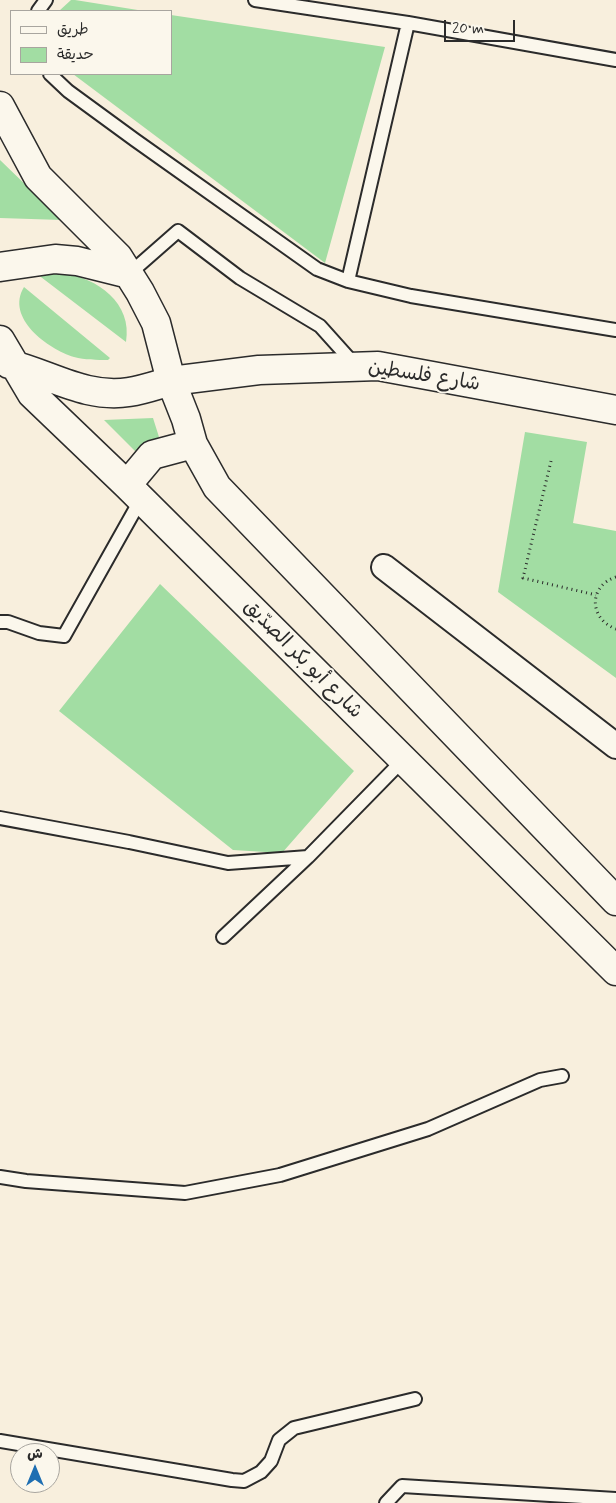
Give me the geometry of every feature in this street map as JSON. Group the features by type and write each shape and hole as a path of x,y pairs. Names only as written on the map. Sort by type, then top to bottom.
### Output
{"main road":[{"path":"0,106 38,177 118,258 140,292 156,324 171,381 186,419 193,444 217,487 616,901"},
{"path":"0,267 56,259 77,261 129,274"},
{"name":"شارع أبو بكر الصدّيق","path":"0,340 8,364 32,394 134,492 616,971"},
{"name":"شارع فلسطين","path":"8,364 85,391 109,393 130,392 171,381 259,370 378,366 616,410"},
{"path":"134,492 152,455 193,444"}],"street":[{"path":"384,567 616,746"}],"lane":[{"path":"255,0 408,23 616,60"},
{"path":"348,281 408,23"},
{"path":"51,75 68,90 135,140 317,269 348,281 412,296 616,330"},
{"path":"129,274 178,231 240,278 320,326 356,367"},
{"path":"0,622 8,622 39,633 64,636 134,492"},
{"path":"223,937 308,857 403,760"},
{"path":"0,818 129,842 228,864 308,857"},
{"path":"0,1177 26,1181 186,1193 280,1175 428,1129 540,1080 562,1076"},
{"path":"0,1441 232,1480 244,1480 261,1472 271,1460 279,1440 294,1428 415,1399"},
{"path":"386,1503 402,1486 616,1499"}],"path":[{"path":"551,460 523,578 596,595"},
{"path":"616,577 606,581 596,595 597,612 601,620 608,626 616,629"}],"green space":[{"path":"71,0 75,0 138,10 60,10"},
{"path":"172,15 385,47 325,263 74,75 172,75"},
{"path":"0,160 62,220 0,218"},
{"path":"63,273 88,280 110,295 124,315 127,328 126,342 37,274"},
{"path":"24,287 110,358 108,360 95,360 74,357 42,340 32,331 20,310 20,299"},
{"path":"153,418 159,437 136,452 104,420"},
{"path":"525,432 587,442 573,523 616,531 616,678 498,592"},
{"path":"160,584 354,771 282,853 233,850 59,711"}]}
